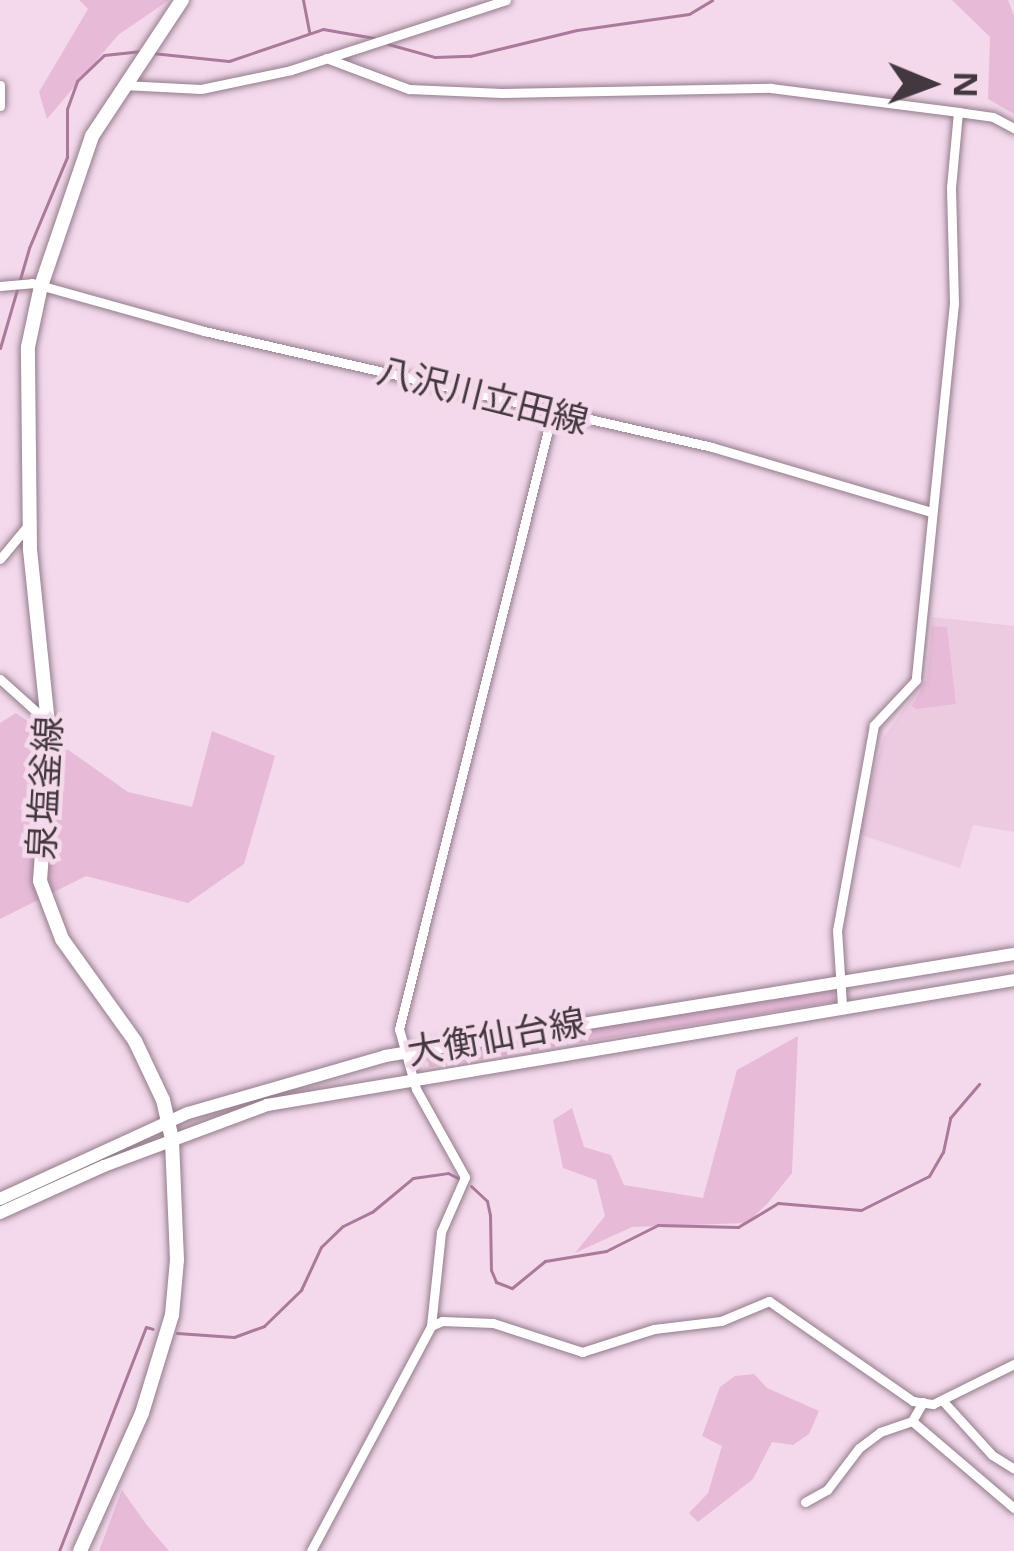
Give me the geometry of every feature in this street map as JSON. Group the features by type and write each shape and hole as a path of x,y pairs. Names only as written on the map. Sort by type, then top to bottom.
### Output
{"main road":[{"name":"泉塩釜線","path":"80,1551 142,1413 172,1315 177,1260 172,1139 169,1121 126,1025 73,956 44,903 38,845 48,788 50,723 29,524 28,347 36,284 92,136 182,0"},
{"name":"大衡仙台線","path":"0,1199 169,1121 260,1089 404,1052 1014,954"},
{"name":"大衡仙台線","path":"0,1213 172,1139 267,1106 411,1077 1014,980"}],"street":[{"path":"123,85 201,89 374,44 506,0"},
{"path":"326,58 410,89 502,93 771,88 992,117 1014,128"},
{"path":"0,85 0,106"},
{"path":"842,1005 837,930 874,725 916,680 954,303 951,188 958,112"},
{"name":"八沢川立田線","path":"3,285 36,284 204,331 712,447 932,512"},
{"path":"311,1551 431,1326 441,1232 465,1177 411,1077 399,1029 552,414"},
{"path":"0,559 29,524"},
{"path":"0,679 50,723"},
{"path":"941,964 945,990"},
{"path":"431,1326 442,1321 494,1323 582,1352 654,1329 722,1322 770,1301 923,1402 942,1400 1014,1364"},
{"path":"942,1400 992,1455 1014,1469"},
{"path":"805,1502 827,1490 869,1440 912,1421 923,1402"},
{"path":"912,1421 1014,1508"}],"shaded area":[{"path":"79,0 169,0 118,35 47,119 39,92 88,9"},
{"path":"952,0 1008,0 1014,16 1014,114 988,99 990,37"},
{"path":"932,617 1014,626 1014,832 973,825 960,868 859,834 883,738 925,680"},
{"path":"932,626 947,627 956,704 916,709 912,706 927,680"},
{"path":"16,713 128,792 192,807 212,731 275,756 244,864 188,903 86,876 0,919 0,723"},
{"path":"833,989 834,1002 429,1067 427,1054"},
{"path":"798,1036 792,1173 767,1204 747,1223 632,1227 575,1253 605,1216 596,1180 563,1168 553,1120 572,1108 584,1147 611,1155 624,1185 703,1198 737,1070"},
{"path":"754,1374 767,1388 819,1411 809,1434 793,1445 772,1442 753,1479 698,1522 689,1513 708,1493 722,1446 702,1436 720,1387 735,1376"},
{"path":"122,1490 146,1524 169,1551 99,1551"}],"waterway":[{"path":"303,0 309,31"},
{"path":"388,44 435,57 470,56 577,30 689,14 712,0"},
{"path":"152,53 229,61 323,29 374,38"},
{"path":"0,348 29,248 67,157 67,109 77,81 104,55 142,51"},
{"path":"471,1186 487,1201 491,1270 496,1282 512,1288 545,1261 606,1251 658,1225 738,1227 778,1203 861,1210 929,1176 943,1152 950,1118 979,1084"},
{"path":"177,1333 234,1337 264,1326 301,1290 321,1247 343,1226 372,1212 413,1178 448,1173 458,1178"},
{"path":"59,1551 146,1327 153,1329"}]}
